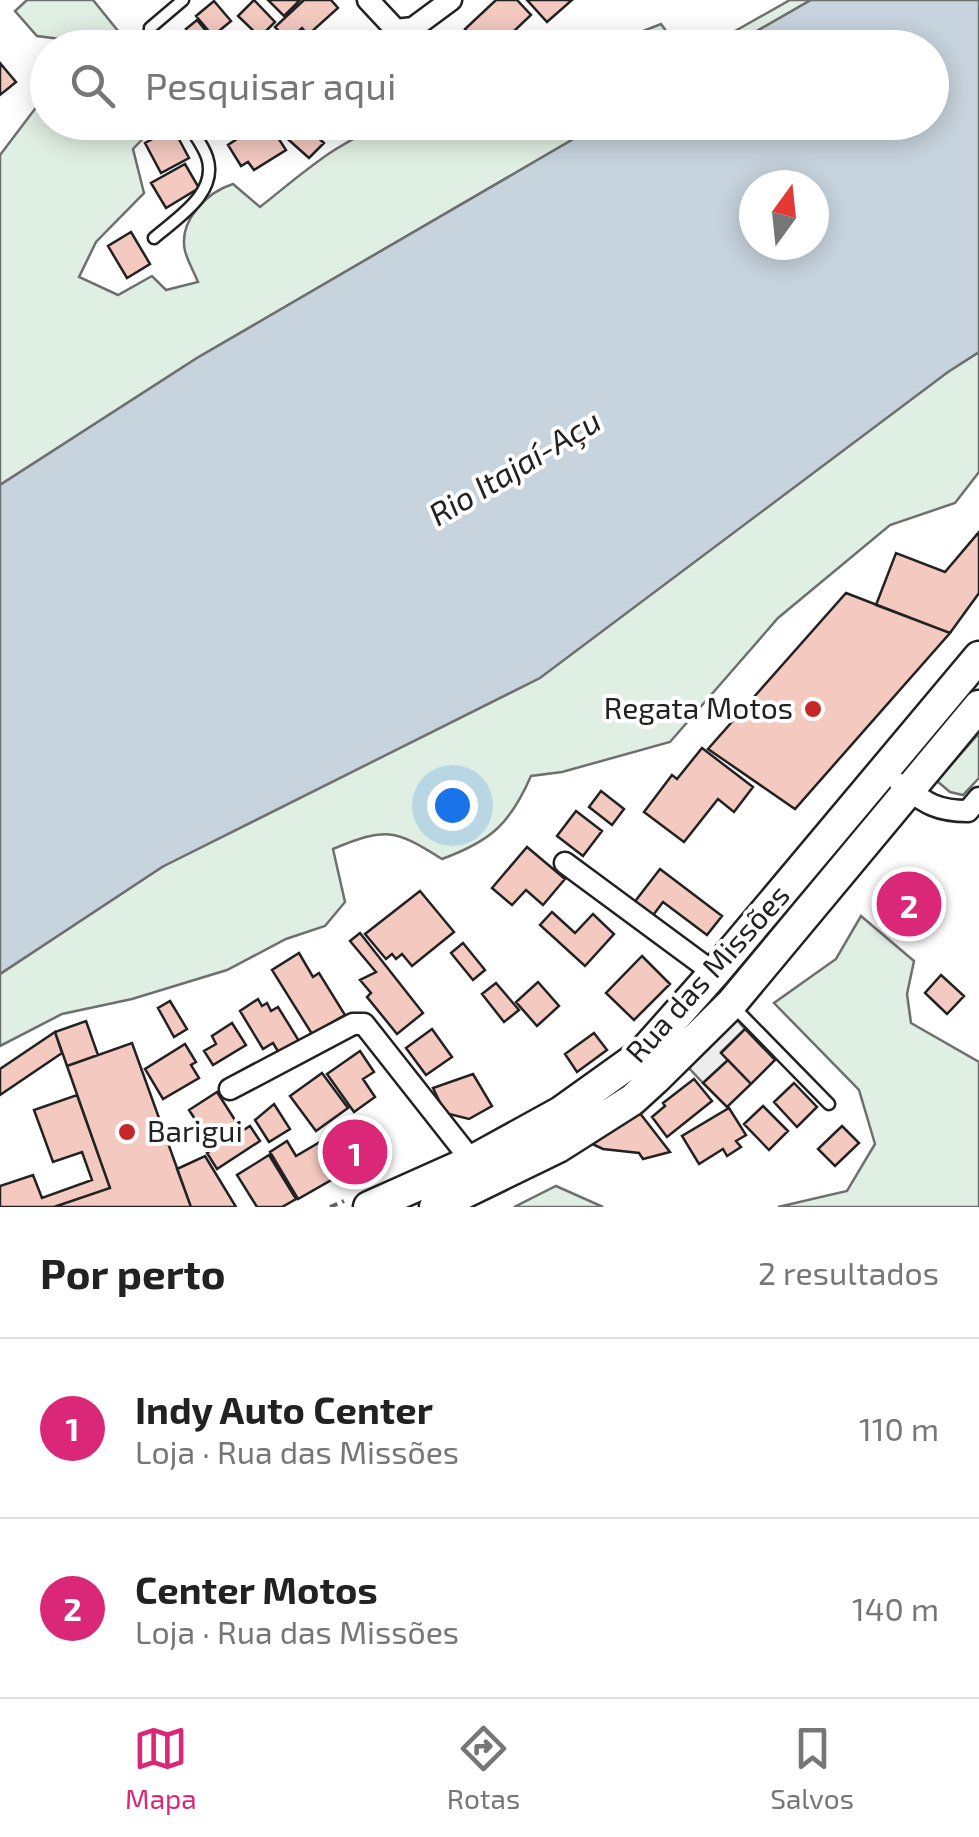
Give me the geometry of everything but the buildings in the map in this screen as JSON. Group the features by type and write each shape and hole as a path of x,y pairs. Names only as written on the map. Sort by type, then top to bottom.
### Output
{"main road":[{"name":"Rua das Missões","path":"369,1207 472,1160 561,1112 642,1054 979,657"},
{"name":"Rua das Missões","path":"435,1207 534,1160 632,1100 731,1004 979,706"}],"street":[{"path":"368,0 396,30 413,28 451,0"},
{"path":"883,772 935,808 968,811 979,798"},
{"path":"565,863 714,973"},
{"path":"230,1088 353,1024 364,1024 472,1160"}],"lane":[{"path":"150,30 183,0"},
{"path":"154,238 201,196 210,173 197,140"},
{"path":"731,1004 829,1104"}],"green space":[{"path":"27,0 93,0 117,30 32,30 15,11"},
{"path":"790,0 811,0 759,30 737,30"},
{"path":"30,115 30,140 142,140 133,149 144,193 96,242 79,277 118,295 152,276 166,290 198,282 184,240 190,219 205,201 233,184 260,207 352,140 572,140 197,358 0,485 0,155"},
{"path":"979,352 979,472 955,503 890,525 778,618 670,742 562,772 531,776 515,807 497,829 474,845 442,859 389,834 366,837 333,849 345,902 325,926 286,939 227,970 132,999 62,1014 0,1046 0,974 162,867"},
{"path":"979,733 979,778 963,795 950,792 937,781"},
{"path":"861,916 914,961 907,994 911,1023 979,1062 979,1207 778,1207 847,1191 875,1144 859,1090 774,1003 836,959"},
{"path":"556,1186 603,1207 514,1207"}],"shaded area":[{"path":"735,1018 745,1029 721,1052 728,1060 703,1083 688,1067"}],"water":[{"name":"Rio Itajaí-Açu","path":"811,0 979,0 979,352 540,678 162,867 0,974 0,485 197,358 572,140 949,140 949,30 759,30"}],"place":[{"name":"Regata Motos","path":"813,709"},
{"name":"Center Motos","path":"909,904"},
{"name":"Barigui","path":"127,1132"},
{"name":"Indy Auto Center","path":"355,1152"}]}
